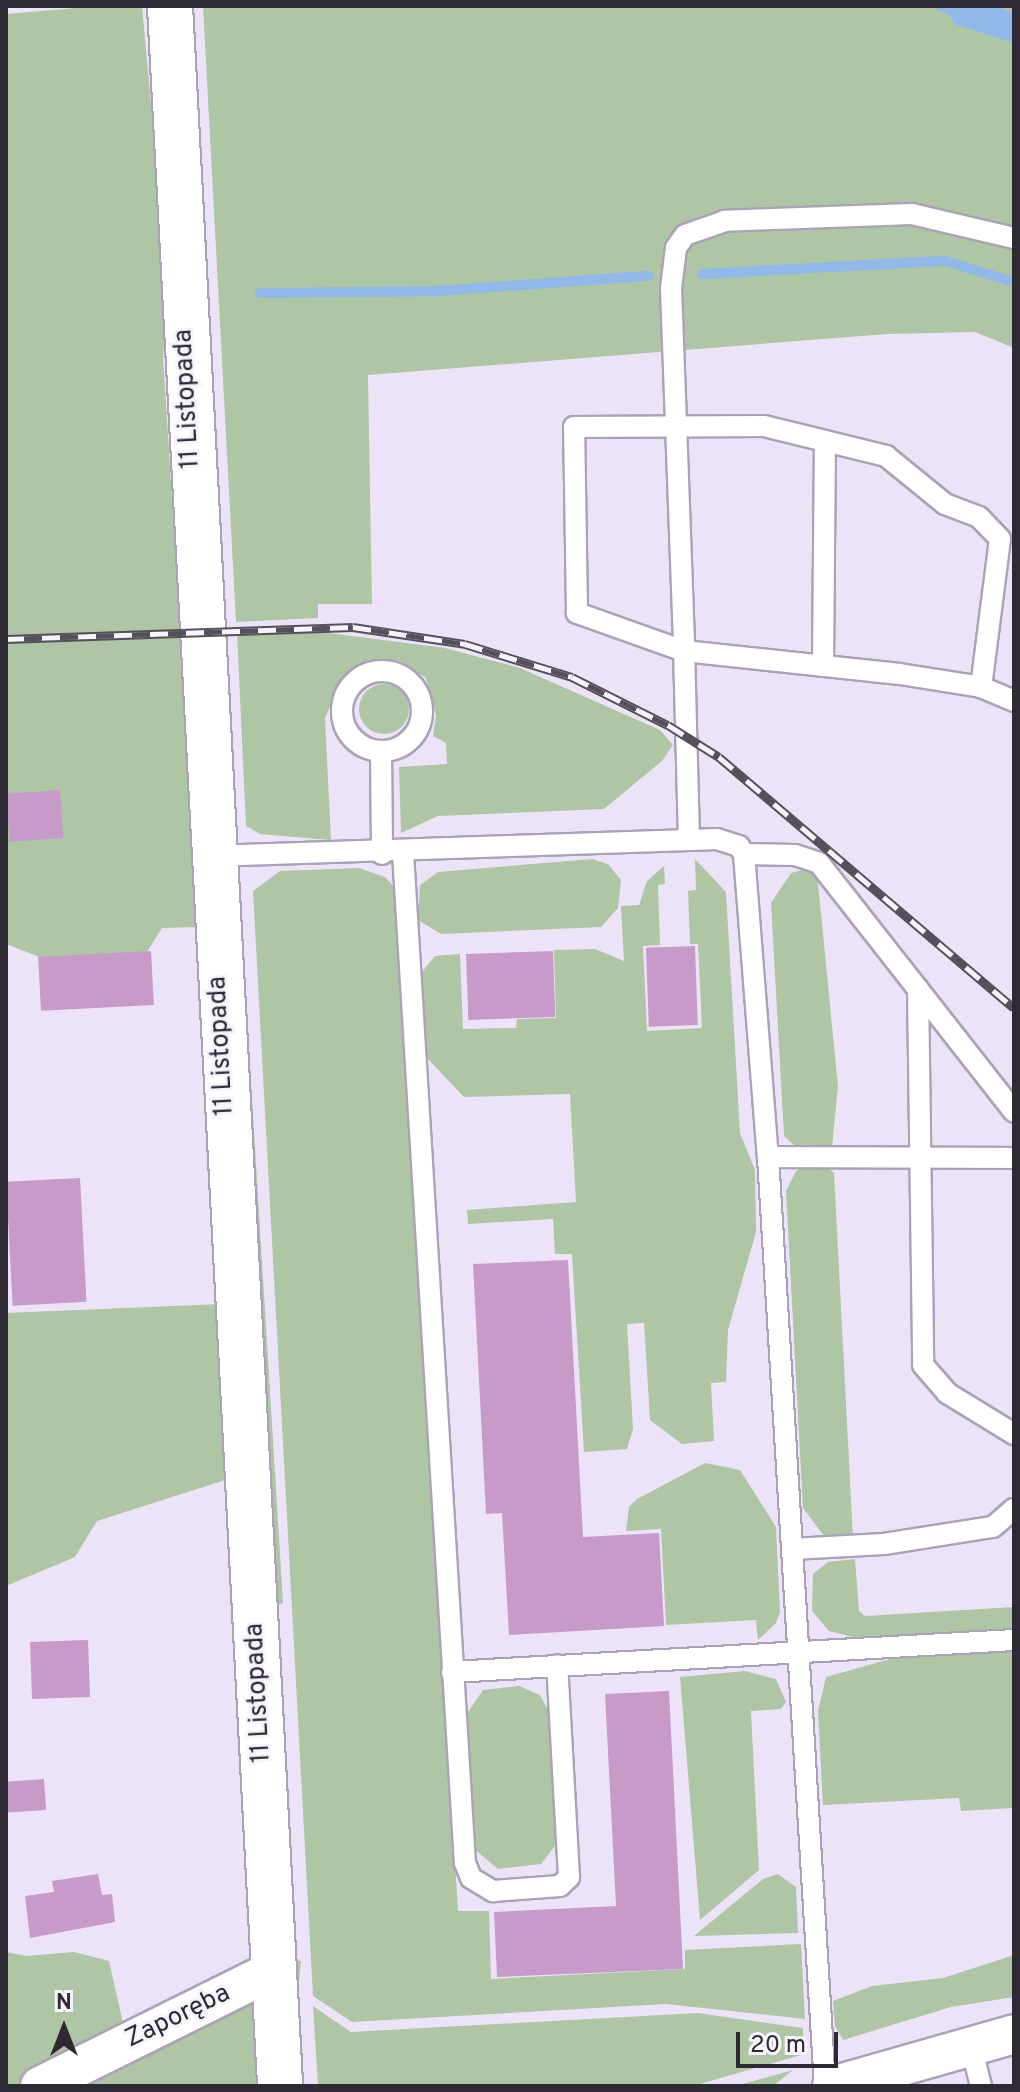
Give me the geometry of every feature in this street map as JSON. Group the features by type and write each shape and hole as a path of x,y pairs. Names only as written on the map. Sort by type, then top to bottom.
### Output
{"street":[{"name":"11 Listopada","path":"170,6 211,856 280,2086"},
{"name":"Zaporęba","path":"40,2086 274,1970"},
{"path":"832,2086 1014,2034"}],"lane":[{"path":"689,840 672,264 685,235 725,221 912,214 1014,238"},
{"path":"981,687 1000,539 979,517 945,504 886,456 764,426 574,427 577,613 684,651 981,687 1014,701"},
{"path":"823,666 825,441"},
{"path":"379,671 411,683 423,716 413,738 381,751 358,743 342,712 348,689 379,671"},
{"path":"381,751 382,854"},
{"path":"211,856 382,854 689,840 730,841 744,854 795,855 819,863 1014,1112"},
{"path":"403,853 465,1863 471,1878 493,1891 560,1886 572,1866 557,1665"},
{"path":"744,854 768,1157 825,2086"},
{"path":"918,989 923,1365 947,1393 1014,1434"},
{"path":"768,1157 1014,1158"},
{"path":"792,1549 884,1544 993,1527 1014,1509"},
{"path":"452,1672 1014,1640"},
{"path":"971,2046 981,2086"}],"green space":[{"path":"100,6 142,6 169,300 163,356 199,927 162,928 147,952 58,964 6,944 6,14"},
{"path":"203,6 1014,6 1014,348 975,332 887,334 368,375 372,604 318,604 318,618 236,622"},
{"path":"313,631 445,648 520,668 660,730 673,745 662,761 604,809 438,816 401,833 399,767 447,764 446,743 433,736 436,716 426,678 400,661 382,659 365,663 343,678 325,718 331,840 260,834 246,826 237,633"},
{"path":"384,684 402,691 409,709 402,727 384,734 366,727 359,709 366,691"},
{"path":"592,859 608,864 621,880 618,908 601,927 441,934 418,920 420,885 438,872"},
{"path":"695,859 726,892 740,1133 755,1170 756,1232 728,1330 726,1382 711,1383 714,1441 682,1444 650,1420 644,1323 627,1324 633,1429 627,1449 584,1452 572,1254 555,1254 553,1219 468,1224 467,1210 576,1202 570,1094 464,1097 427,1058 422,972 435,956 460,954 463,1029 516,1028 517,1019 556,1018 554,950 595,949 624,961 621,906 639,905 647,881 664,866 665,884 658,885 660,945 643,946 647,1031 702,1028 698,944 690,944 688,891 696,890"},
{"path":"359,868 385,877 397,890 400,916 458,1911 489,1911 491,1979 685,1969 685,1950 801,1944 805,2019 666,2004 352,2022 313,1996 253,891 280,871"},
{"path":"806,869 817,873 838,1086 832,1147 794,1145 784,1136 771,903 791,873"},
{"path":"240,904 283,1603 277,1605 269,1574 231,926"},
{"path":"804,1167 827,1167 834,1173 853,1538 824,1536 803,1508 786,1191 796,1171"},
{"path":"221,1304 247,1473 97,1521 75,1557 6,1586 6,1313"},
{"path":"705,1463 740,1470 776,1527 780,1612 776,1623 758,1640 756,1620 666,1625 661,1529 626,1531 629,1507 637,1499"},
{"path":"855,1559 859,1611 865,1616 1014,1607 1014,1632 865,1640 829,1631 812,1611 813,1574 828,1562"},
{"path":"1014,1650 1014,1808 961,1811 959,1798 823,1805 818,1711 826,1677 901,1656"},
{"path":"745,1671 776,1679 786,1702 781,1709 751,1711 759,1870 700,1920 680,1677"},
{"path":"519,1686 540,1695 549,1712 558,1842 541,1864 498,1869 473,1848 464,1718 483,1690"},
{"path":"778,1874 796,1887 798,1933 694,1936 763,1879"},
{"path":"6,1952 26,1956 74,1952 109,1961 128,2045 252,1989 258,2086 6,2086"},
{"path":"1014,1955 1014,1997 951,2007 843,2040 835,2026 833,2001 872,1986 943,1978"},
{"path":"292,1960 301,1961 288,2086 279,2085"},
{"path":"313,2006 351,2032 698,2013 803,2028 803,2044 801,2055 693,2086 318,2086"},
{"path":"793,2070 773,2086 735,2086"}],"water":[{"path":"928,6 996,6 1008,11 1014,15 1014,43 954,24 950,15"}],"building":[{"path":"60,790 63,838 9,842 6,794"},
{"path":"695,946 698,1025 649,1027 646,948"},
{"path":"151,951 154,1005 41,1011 38,957"},
{"path":"553,951 555,1017 468,1020 466,954"},
{"path":"80,1178 86,1302 13,1306 6,1182"},
{"path":"568,1260 583,1537 659,1533 664,1626 509,1635 502,1513 486,1514 473,1264"},
{"path":"88,1640 90,1697 32,1699 30,1642"},
{"path":"669,1691 683,1969 497,1977 494,1912 616,1906 605,1694"},
{"path":"44,1779 46,1810 8,1813 6,1782"},
{"path":"98,1874 102,1895 112,1894 115,1922 30,1938 25,1896 54,1892 52,1881"}],"waterway":[{"path":"702,274 945,261 1014,282"},
{"path":"260,293 437,291 648,276"}],"railway":[{"path":"6,639 353,627 465,644 572,677 668,725 719,757 1014,1008"}]}
